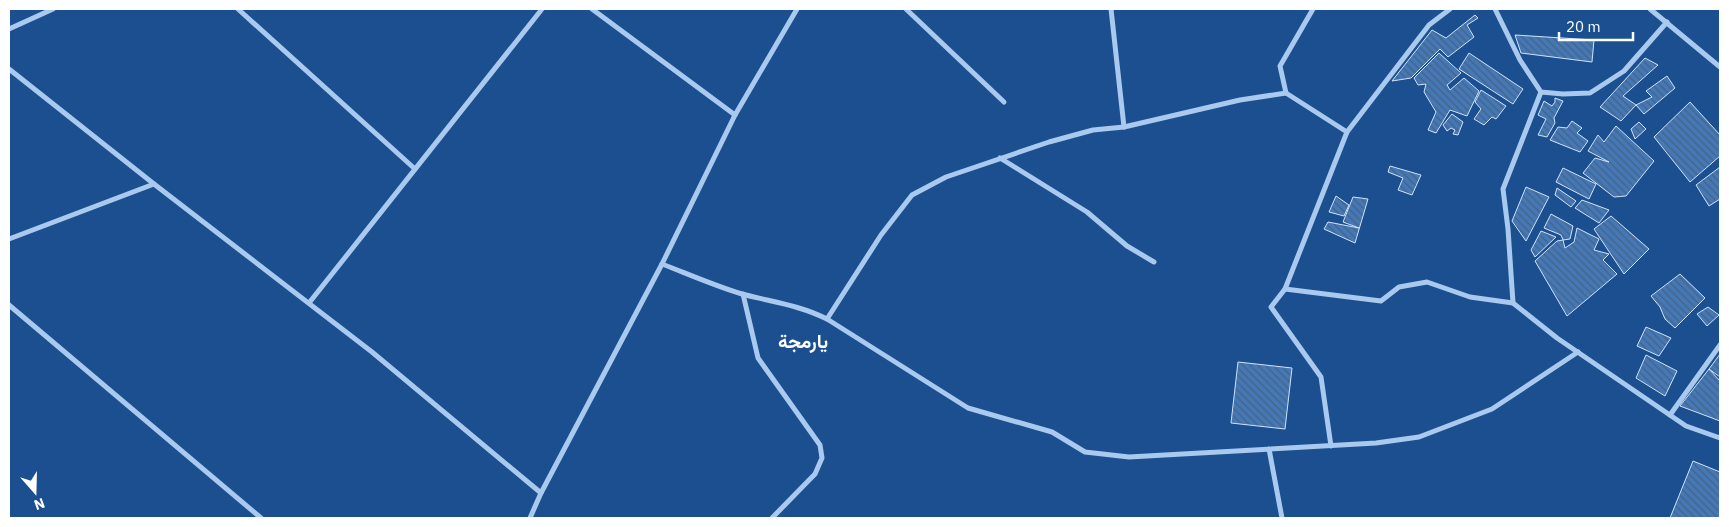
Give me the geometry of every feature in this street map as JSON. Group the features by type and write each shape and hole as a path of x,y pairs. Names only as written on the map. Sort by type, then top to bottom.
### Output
{"street":[{"path":"9,29 53,9"},
{"path":"238,9 415,169"},
{"path":"309,303 542,9"},
{"path":"592,9 735,115"},
{"path":"530,518 541,493 662,264 735,115 797,9"},
{"path":"906,9 1004,102"},
{"path":"1111,9 1124,127"},
{"path":"1286,93 1280,66 1313,9"},
{"path":"1331,446 1321,377 1271,307 1285,289 1347,132 1429,25 1450,9"},
{"path":"1495,9 1520,60 1541,92"},
{"path":"1650,9 1720,67"},
{"path":"1541,92 1563,94 1590,92 1624,71 1667,22"},
{"path":"9,69 154,184 372,352 541,493"},
{"path":"1513,303 1503,189 1541,92"},
{"path":"827,319 881,235 912,195 946,176 1093,130 1124,127 1240,100 1286,93 1347,132"},
{"path":"1000,158 1087,212 1127,246 1154,262"},
{"path":"9,239 154,184"},
{"path":"662,264 743,294 812,311 968,408 1052,432 1085,452 1129,457 1376,443 1419,437 1492,409 1578,352"},
{"path":"1285,289 1381,301 1399,286 1427,282 1470,297 1513,303 1557,338 1686,426 1720,438"},
{"path":"743,294 758,358 820,445 822,458 815,474 772,518"},
{"path":"9,305 261,518"},
{"path":"1670,415 1720,345"},
{"path":"1269,449 1282,518"}],"building":[{"path":"1475,15 1478,18 1467,25 1474,37 1448,57 1440,49 1411,78 1392,81 1432,30 1446,38"},
{"path":"1515,35 1594,40 1592,62 1521,53"},
{"path":"1439,53 1461,73 1447,85 1450,90 1464,78 1479,91 1467,116 1450,110 1436,133 1428,130 1436,112 1424,92 1426,84 1418,85 1414,78"},
{"path":"1469,53 1523,89 1513,104 1459,69"},
{"path":"1645,58 1658,65 1623,96 1636,105 1621,121 1600,107"},
{"path":"1667,76 1675,88 1644,114 1636,105 1652,97 1646,91"},
{"path":"1481,90 1506,106 1496,119 1492,117 1484,125 1474,119 1481,109 1475,102"},
{"path":"1555,98 1563,101 1554,118 1555,123 1547,137 1538,135 1546,119 1538,115 1544,101 1552,106"},
{"path":"1690,102 1720,135 1720,156 1690,182 1654,137"},
{"path":"1452,114 1463,122 1458,135 1453,134 1455,130 1451,128 1447,131 1443,125"},
{"path":"1572,121 1582,128 1577,133 1588,141 1580,152 1550,140 1558,127 1567,128"},
{"path":"1639,122 1646,129 1635,139 1631,129"},
{"path":"1616,126 1654,161 1626,196 1614,197 1583,173 1595,158 1609,162 1588,151 1598,135 1604,142"},
{"path":"1390,166 1421,175 1412,195 1398,190 1403,178 1388,172"},
{"path":"1720,167 1720,199 1709,206 1696,185"},
{"path":"1563,168 1596,184 1589,199 1556,182"},
{"path":"1526,187 1549,197 1526,241 1512,221"},
{"path":"1557,188 1576,201 1571,207 1555,195"},
{"path":"1336,196 1349,205 1344,216 1329,212"},
{"path":"1353,197 1368,199 1355,243 1324,229 1328,222 1359,228 1343,222"},
{"path":"1582,200 1609,210 1599,223 1575,208"},
{"path":"1551,214 1573,226 1570,239 1563,240 1561,235 1544,228"},
{"path":"1611,216 1649,249 1624,274 1594,229"},
{"path":"1577,228 1599,239 1594,250 1609,254 1603,260 1617,274 1567,316 1535,261 1557,241 1563,240 1565,248 1574,242"},
{"path":"1541,231 1556,237 1535,257 1531,250"},
{"path":"1680,274 1705,298 1675,328 1665,319 1660,307 1651,296"},
{"path":"1708,307 1719,315 1707,326 1697,314"},
{"path":"1646,327 1671,338 1659,356 1637,346"},
{"path":"1720,354 1720,377 1709,369"},
{"path":"1646,355 1677,371 1665,396 1636,378"},
{"path":"1238,362 1292,368 1285,429 1231,423"},
{"path":"1709,369 1720,381 1720,421 1680,406"},
{"path":"1693,461 1720,472 1720,518 1670,518"}],"district":[{"name":"يارمجة","path":"803,341"}]}
